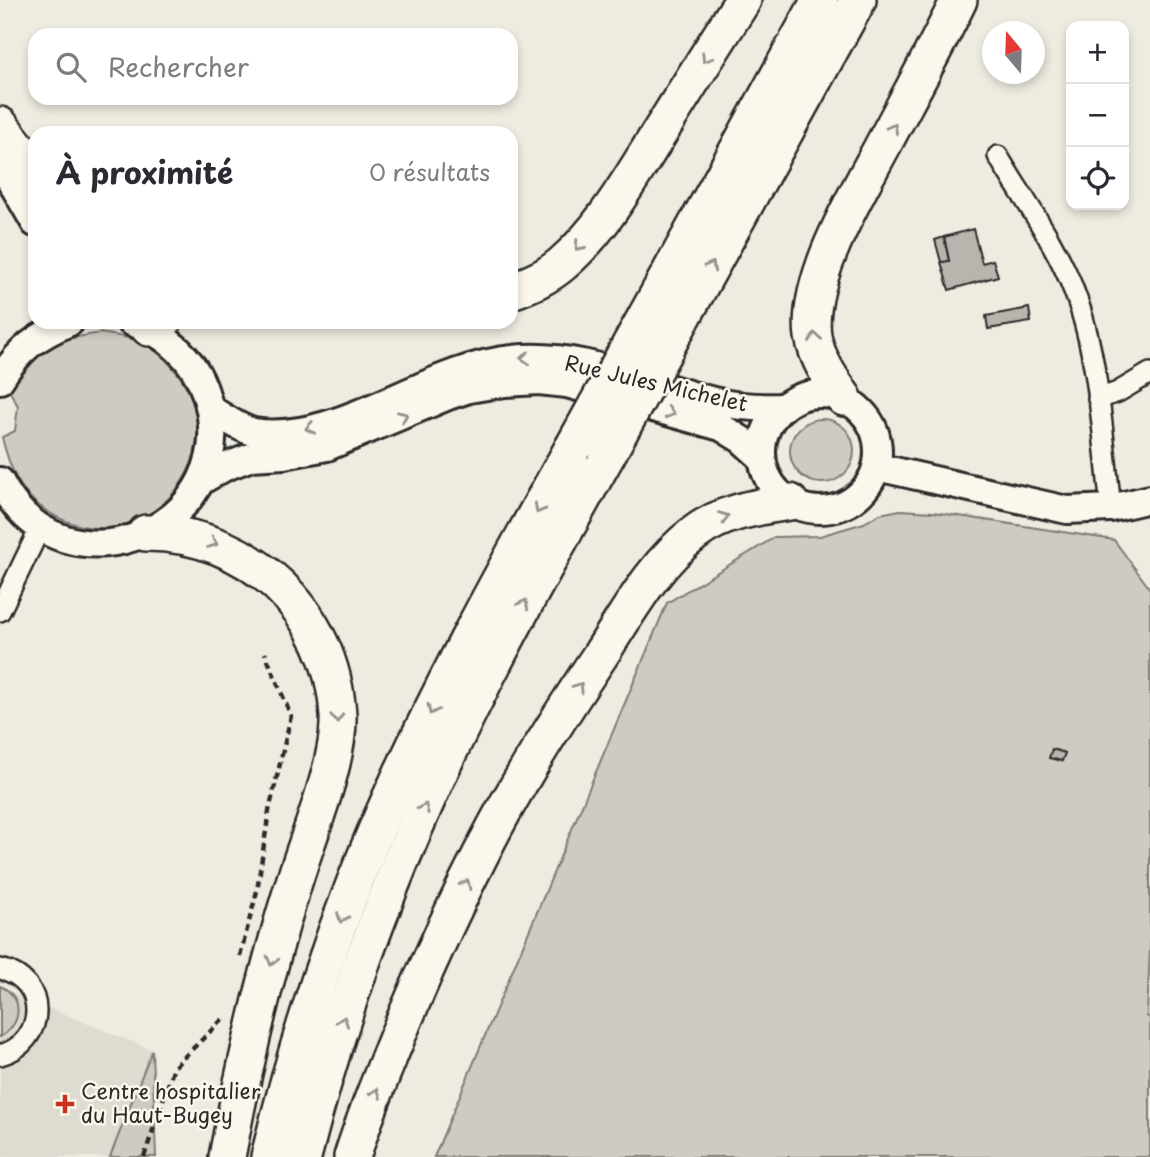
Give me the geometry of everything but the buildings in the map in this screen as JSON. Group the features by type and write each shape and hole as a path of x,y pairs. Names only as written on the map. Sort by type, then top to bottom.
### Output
{"highway":[{"path":"518,289 550,273 579,248 594,229 637,169 743,0"},
{"path":"268,1157 309,1013 339,926 374,836 452,670 820,0"},
{"path":"303,1157 339,1032 370,941 404,852 482,684 858,0"},
{"path":"844,398 819,356 813,320 816,295 832,247 853,203 959,0"},
{"path":"0,125 28,160"},
{"path":"352,1157 387,1061 435,948 489,838 565,708 654,573 696,531 710,523 744,510 790,502"},
{"path":"146,533 198,538 231,551 265,572 290,597 319,642 335,693 337,730 331,765 291,890 268,975 227,1157"}],"main road":[{"path":"0,162 28,211"},
{"path":"0,380 18,354 42,334 54,329"},
{"path":"0,481 15,504 41,526 61,538 102,545 125,541 164,524 178,512 201,481 211,455 212,410 200,377 180,350 154,329"},
{"name":"Rue Jules Michelet","path":"212,410 251,432 307,430 337,421 477,365 541,358 581,362 716,402 754,408 783,407"},
{"name":"Rue Jules Michelet","path":"201,481 225,467 251,457 284,455 327,447 469,389 524,381 568,384 720,427 742,440 762,458"},
{"path":"812,394 844,398 858,407 869,419 879,451 877,467 864,491 842,506 824,510 806,509 790,502 771,483 762,458 766,430 783,407 797,399 812,394"},
{"path":"877,467 1067,510 1111,508 1150,499"}],"street":[{"path":"998,156 1058,257 1075,292 1098,399 1111,508"},
{"path":"1098,399 1118,392 1150,373"},
{"path":"0,611 41,526"},
{"path":"0,969 17,975 27,985 37,1012 34,1027 20,1047 0,1055"}],"path":[{"path":"237,968 257,891 269,811 291,716 265,653"},
{"path":"144,1157 174,1067 226,1016 229,1004"}],"shaded area":[{"path":"100,333 137,341 165,359 192,399 197,431 192,461 177,489 155,510 127,524 95,528 61,519 28,496 15,475 2,437 15,431 18,406 9,390 40,354 66,339"},
{"path":"822,419 834,421 845,428 852,439 852,463 845,474 834,481 822,483 810,481 799,474 792,463 790,451 792,439 799,428 810,421"},
{"path":"900,510 933,512 1114,540 1150,589 1150,948 1147,1016 1150,1018 1150,1157 434,1157 667,603 775,537 820,536 864,523 880,514"},
{"path":"0,986 14,997 18,1011 13,1026 0,1037"},
{"name":"Centre hospitalier du Haut-Bugey","path":"0,988 152,1050 110,1157 0,1157"},
{"path":"152,1050 156,1157 110,1157"}],"place":[{"name":"Centre hospitalier du Haut-Bugey","path":"65,1104"}]}
